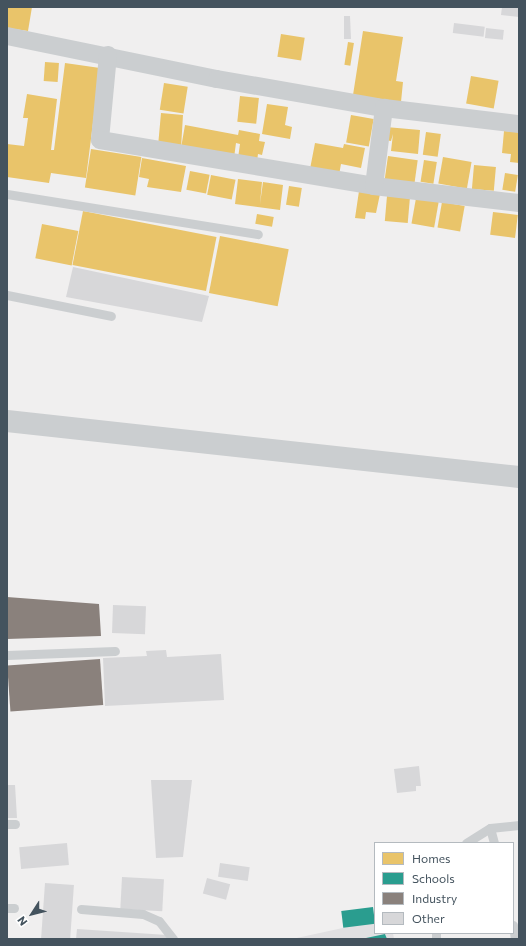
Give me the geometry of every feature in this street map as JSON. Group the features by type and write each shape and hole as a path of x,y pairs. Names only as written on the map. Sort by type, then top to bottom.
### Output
{"street":[{"path":"7,36 108,55 217,79 384,108 519,124"},
{"path":"108,55 100,140 374,186 519,203"},
{"path":"374,186 384,108"},
{"path":"7,420 519,477"}],"lane":[{"path":"7,194 258,234"},
{"path":"7,295 111,316"},
{"path":"7,655 115,651"},
{"path":"468,842 490,828 519,825"},
{"path":"490,828 494,842"},
{"path":"81,909 143,914 159,921 173,939"}],"shaded area":[{"path":"374,921 374,934 393,934 394,939 292,939"}],"building: Homes":[{"path":"7,7 32,7 28,31 7,28"},
{"path":"363,31 403,37 396,81 403,82 401,102 353,95"},
{"path":"281,34 305,38 301,60 277,57"},
{"path":"348,42 354,43 350,66 344,65"},
{"path":"45,62 59,63 58,82 44,81"},
{"path":"65,63 100,68 86,178 51,173 49,183 7,177 7,144 24,146 28,118 23,118 27,94 57,99 51,150 54,150"},
{"path":"471,76 499,81 494,108 466,104"},
{"path":"164,83 188,87 183,113 160,110"},
{"path":"240,96 259,98 256,124 237,122"},
{"path":"267,104 288,107 285,125 292,127 290,139 262,134"},
{"path":"161,113 183,115 181,148 185,125 238,135 239,130 260,134 259,141 265,142 262,155 258,154 257,161 238,158 240,144 236,143 234,158 158,146"},
{"path":"351,115 374,119 369,147 346,143"},
{"path":"386,127 420,130 418,154 391,151 393,134 391,141 384,140"},
{"path":"504,131 519,132 519,163 510,162 511,154 502,153"},
{"path":"426,132 441,134 438,157 423,155"},
{"path":"315,143 343,148 344,144 365,148 361,168 341,164 339,175 310,169"},
{"path":"91,149 141,157 135,195 85,188"},
{"path":"388,156 418,160 414,186 384,182"},
{"path":"443,157 472,162 467,189 438,184"},
{"path":"142,158 186,166 181,192 147,187 149,179 139,177"},
{"path":"424,160 437,162 433,184 421,182"},
{"path":"474,165 496,167 494,191 472,189"},
{"path":"190,171 210,175 206,193 186,190"},
{"path":"505,173 518,175 515,192 502,190"},
{"path":"211,175 236,180 232,199 207,195"},
{"path":"238,179 262,182 260,204 263,182 283,185 280,210 235,204"},
{"path":"289,186 302,188 299,207 286,205"},
{"path":"359,191 380,194 376,213 366,212 365,219 355,218"},
{"path":"387,196 410,198 408,223 385,221"},
{"path":"416,198 439,202 434,228 411,224"},
{"path":"442,202 465,206 460,232 437,228"},
{"path":"83,211 217,237 206,291 73,265"},
{"path":"493,212 518,215 515,238 490,235"},
{"path":"257,214 274,217 272,227 255,224"},
{"path":"42,224 78,231 72,265 35,258"},
{"path":"220,236 289,249 278,306 209,293"}],"building: Schools":[{"path":"373,907 374,924 343,928 341,911"},
{"path":"385,934 387,939 366,939 366,938"}],"building: Industry":[{"path":"7,597 99,604 101,636 7,639"},
{"path":"100,659 103,705 10,711 7,665"}],"building: Other":[{"path":"502,7 519,7 519,17 501,15"},
{"path":"344,16 350,16 351,39 344,39"},
{"path":"454,23 485,27 484,37 453,33"},
{"path":"486,28 504,30 503,40 485,38"},
{"path":"73,267 209,296 202,322 66,297"},
{"path":"113,605 146,606 145,634 112,633"},
{"path":"166,650 167,657 221,654 224,700 105,706 103,658 147,656 146,651"},
{"path":"419,766 421,786 416,786 416,791 397,793 394,769"},
{"path":"151,780 192,780 183,857 156,858"},
{"path":"7,785 15,785 17,818 7,818"},
{"path":"67,843 69,865 21,869 19,847"},
{"path":"220,863 250,867 248,881 218,877"},
{"path":"122,877 164,879 162,911 120,909"},
{"path":"207,878 230,884 226,900 203,893"},
{"path":"45,883 74,885 70,939 41,939"},
{"path":"77,929 167,935 167,939 76,939"}]}
